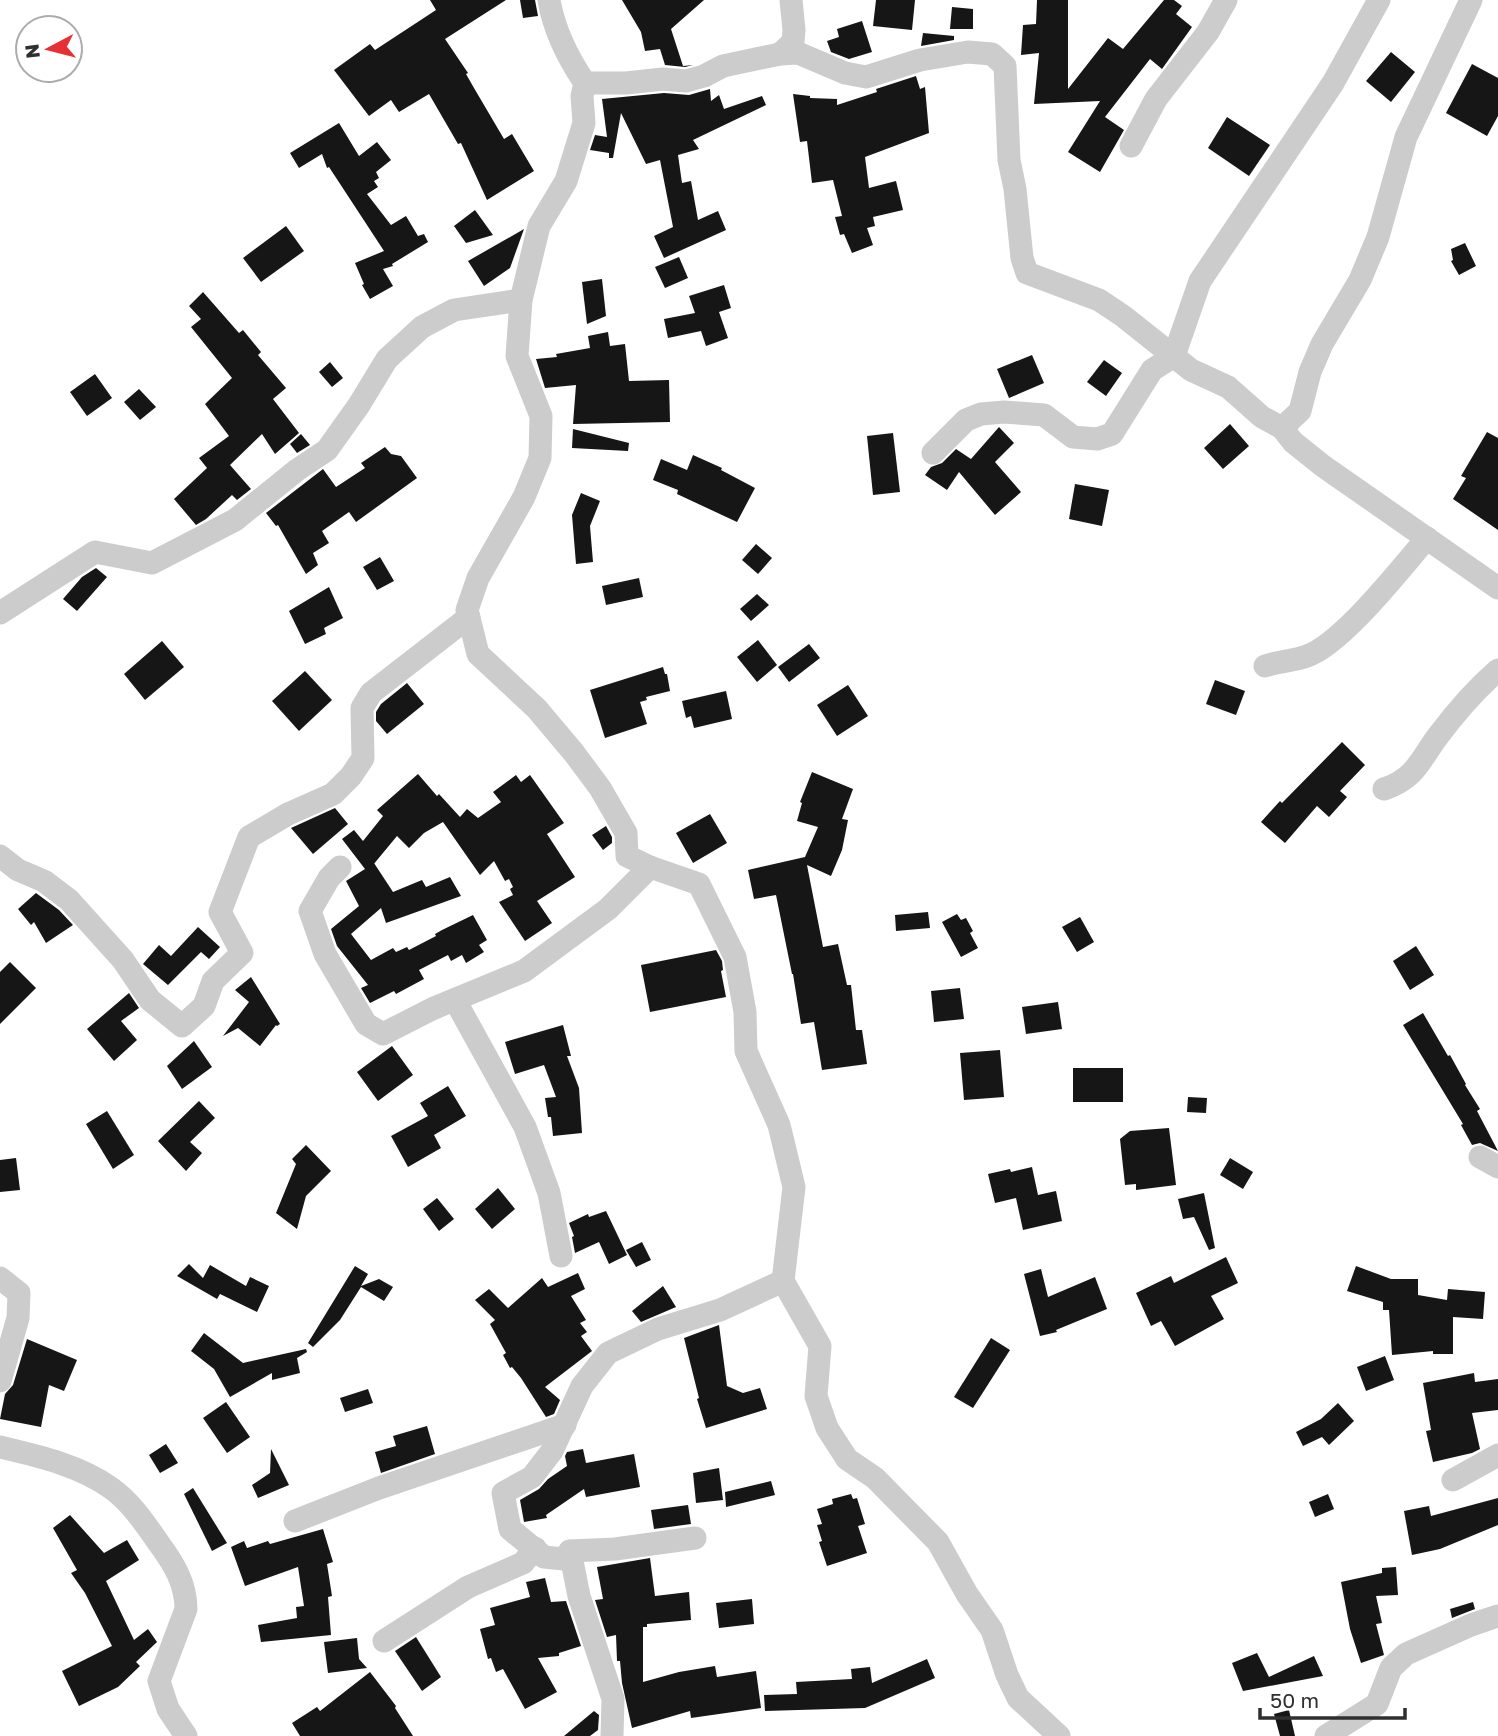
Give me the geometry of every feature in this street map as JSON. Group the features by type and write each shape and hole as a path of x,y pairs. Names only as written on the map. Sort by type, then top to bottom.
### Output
{"street":[{"path":"549,0 552,18 568,57 585,83 582,96 584,123 566,181 539,226 521,300 517,356 541,416 540,458 524,497 478,578 467,610 478,654 537,709 600,788 626,833 627,856 699,884 735,957 745,1012 747,1051 779,1125 794,1187 783,1281 820,1346 816,1396 827,1428 847,1459 875,1478 939,1542 967,1594 992,1630 1018,1698 1059,1736"},
{"path":"780,54 793,42 790,0"},
{"path":"1131,146 1156,99 1208,32 1226,0"},
{"path":"933,453 966,420 981,414 1004,412 1044,415 1073,437 1097,439 1112,434 1152,370 1174,356 1200,281 1333,83 1379,0"},
{"path":"1282,428 1300,411 1310,372 1322,344 1360,280 1378,237 1406,137 1471,0"},
{"path":"585,83 663,79 686,81 704,76 723,66 780,54 798,53 845,73 866,78 920,60 968,52 992,54 1005,66 1009,160 1022,258 1027,273 1099,300 1124,316 1191,370 1228,387 1262,417 1282,428 1293,442 1323,466 1498,588"},
{"path":"0,613 95,552 152,563 235,520 297,470 327,450 387,359 422,327 454,310 521,300"},
{"path":"1265,666 1308,656 1332,641 1375,598 1427,538"},
{"path":"0,856 18,870 44,881 69,900 123,960 150,1000 182,1026 204,1006 213,981 242,953 220,912 249,837 288,814 333,794 351,776 363,758 362,708 371,693 468,617"},
{"path":"1384,789 1400,783 1419,766 1437,737 1479,686 1498,670"},
{"path":"340,867 329,878 310,911 326,954 366,1024 383,1034 524,971 608,909 650,867"},
{"path":"455,1000 525,1127 549,1193 561,1256"},
{"path":"0,1278 19,1293 18,1318 0,1381"},
{"path":"570,1551 564,1559 544,1557 510,1529 503,1493 532,1477 552,1451 583,1387 608,1353 658,1329 720,1310 783,1281"},
{"path":"295,1521 379,1488 565,1425"},
{"path":"0,1447 44,1457 112,1488 142,1518 175,1565 186,1596 186,1609 159,1682 168,1709 186,1736"},
{"path":"1453,1480 1498,1455"},
{"path":"570,1551 615,1549 695,1538"},
{"path":"384,1641 468,1587 523,1563 535,1548"},
{"path":"570,1551 579,1596 613,1699 612,1736"},
{"path":"1326,1736 1377,1704 1391,1668 1406,1654 1498,1616"}],"building":[{"path":"430,0 506,0 445,39 468,73 466,74 504,139 512,134 534,171 487,200 461,143 458,144 429,94 399,112 391,100 369,116 334,70 370,44 375,50 436,10"},
{"path":"520,0 535,0 538,16 523,18"},
{"path":"622,0 704,0 671,29 683,66 693,65 685,67 665,65 660,49 645,51 641,32"},
{"path":"876,0 915,0 912,30 873,26"},
{"path":"1037,0 1068,0 1068,89 1108,38 1123,49 1164,0 1174,0 1182,6 1176,14 1192,27 1162,69 1150,59 1105,117 1124,130 1100,172 1068,152 1100,101 1034,104 1039,53 1021,55 1023,25 1036,24"},
{"path":"952,7 973,9 973,29 950,29"},
{"path":"862,21 872,52 849,59 831,52 827,41 839,37 837,29"},
{"path":"923,33 954,36 954,40 921,46"},
{"path":"1391,52 1415,72 1391,102 1366,81"},
{"path":"1472,64 1498,78 1498,116 1487,136 1446,113"},
{"path":"916,76 920,89 925,87 929,133 865,157 869,188 896,181 903,210 873,217 875,226 867,228 873,245 852,253 844,234 840,235 835,217 842,216 833,180 812,183 807,141 800,142 793,94 837,99 837,105"},
{"path":"710,89 711,101 719,95 724,109 762,96 766,105 693,140 699,149 678,155 682,183 691,181 698,220 718,211 726,230 664,258 654,236 673,227 660,160 646,164 621,113 613,158 609,158 609,153 590,150 595,135 607,137 602,99 664,93 689,95"},
{"path":"1227,117 1270,145 1249,176 1208,148"},
{"path":"339,123 359,156 377,142 391,160 376,172 379,178 374,181 378,187 367,194 391,225 406,216 418,236 424,234 428,242 392,264 393,266 383,269 393,286 370,299 355,263 384,251 329,167 327,168 322,154 299,168 290,153"},
{"path":"475,210 493,235 466,243 454,226"},
{"path":"286,226 304,251 261,282 243,258"},
{"path":"524,229 510,268 484,286 468,261"},
{"path":"1465,243 1476,266 1459,275 1451,261 1451,249"},
{"path":"679,257 688,278 665,288 655,267"},
{"path":"602,279 606,316 587,324 582,282"},
{"path":"724,285 731,308 719,312 728,338 706,346 701,331 668,338 664,319 695,313 689,296"},
{"path":"203,292 239,333 243,330 261,352 258,355 286,388 273,399 299,433 275,454 262,434 230,465 251,489 237,500 232,495 196,525 174,499 207,468 199,458 229,436 205,404 232,378 191,327 201,319 189,306"},
{"path":"608,332 610,346 625,344 629,381 669,380 670,422 573,424 576,385 545,388 536,359 557,357 556,354 590,348 588,336"},
{"path":"1032,355 1044,383 1009,398 997,369"},
{"path":"1104,360 1122,373 1106,396 1087,382"},
{"path":"330,362 343,378 332,387 319,372"},
{"path":"95,374 112,398 87,416 70,392"},
{"path":"139,389 156,407 140,420 124,402"},
{"path":"1230,424 1249,446 1223,469 1204,448"},
{"path":"999,427 1014,443 995,462 1021,492 995,515 959,472 947,490 925,475 931,467 942,463 956,449 971,459"},
{"path":"573,429 629,443 628,451 572,448"},
{"path":"1487,432 1498,438 1498,530 1453,499 1466,478 1461,476"},
{"path":"893,433 900,492 873,495 867,436"},
{"path":"301,434 310,445 297,453 290,444"},
{"path":"385,447 391,454 401,456 417,478 356,522 349,512 322,531 329,543 313,553 318,565 306,574 278,525 276,526 266,513 323,469 336,487 365,468 361,463"},
{"path":"693,455 722,468 721,470 755,488 737,522 677,494 678,490 653,480 661,459 687,470"},
{"path":"1075,484 1109,490 1102,526 1069,519"},
{"path":"581,493 600,501 590,526 593,562 576,564 572,515"},
{"path":"756,544 772,558 758,574 742,560"},
{"path":"380,557 394,581 377,590 363,567"},
{"path":"96,568 107,577 77,611 63,599 82,577"},
{"path":"639,578 643,597 606,605 602,586"},
{"path":"329,587 343,618 324,628 326,634 305,644 289,611"},
{"path":"757,594 769,605 751,621 740,609"},
{"path":"758,640 777,665 757,682 737,657"},
{"path":"162,641 184,667 145,700 124,674"},
{"path":"809,644 820,658 789,682 778,667"},
{"path":"663,667 670,691 646,697 647,700 640,702 647,724 605,738 590,690"},
{"path":"305,671 332,700 299,731 272,701"},
{"path":"1215,680 1245,691 1236,715 1206,704"},
{"path":"407,683 424,704 387,734 376,721 376,712 381,704"},
{"path":"848,685 868,716 837,736 817,705"},
{"path":"726,691 732,719 694,728 691,716 686,718 682,701"},
{"path":"1342,742 1365,765 1340,791 1347,797 1329,817 1317,806 1285,843 1261,822"},
{"path":"812,772 853,789 842,819 848,820 842,850 831,876 807,865 823,947 838,944 847,985 851,985 856,1030 862,1030 867,1064 822,1070 814,1022 801,1024 776,895 754,899 748,870 805,857 818,827 797,821 802,803 800,802"},
{"path":"418,774 460,817 467,809 478,818 501,802 493,792 516,775 521,782 530,775 564,823 547,834 575,877 537,901 552,923 525,941 499,902 513,895 509,879 505,881 494,861 480,875 443,822 424,833 409,848 397,836 374,863 393,892 422,880 426,887 450,877 461,896 386,923 381,908 351,934 371,960 393,948 396,952 407,947 409,950 473,915 487,940 479,945 484,952 466,963 462,955 451,961 448,955 419,970 424,979 396,994 394,991 370,1003 361,988 368,985 337,946 331,929 359,906 346,881 365,869 342,839 354,830 363,841 383,816 377,810"},
{"path":"335,808 348,824 313,854 291,828"},
{"path":"710,814 727,843 693,863 676,833"},
{"path":"606,826 612,843 603,850 592,835"},
{"path":"36,893 59,910 73,925 46,943 34,922 31,925 18,909"},
{"path":"928,912 930,928 896,931 895,915"},
{"path":"957,914 961,920 966,918 978,948 961,957 942,922"},
{"path":"1080,917 1094,942 1077,952 1062,927"},
{"path":"198,927 220,947 209,959 201,952 168,985 143,964 159,945 171,956"},
{"path":"1416,946 1434,975 1410,990 1393,961"},
{"path":"716,950 722,961 726,997 650,1012 641,965"},
{"path":"10,962 36,988 0,1024 0,972"},
{"path":"251,977 280,1024 276,1025 260,1046 238,1028 223,1036 249,1002 235,990"},
{"path":"960,988 964,1019 934,1022 931,991"},
{"path":"129,993 139,1008 121,1021 137,1040 114,1061 87,1029"},
{"path":"1058,1002 1062,1029 1026,1034 1022,1007"},
{"path":"1423,1013 1480,1109 1477,1111 1498,1151 1480,1143 1472,1145 1461,1125 1463,1124 1403,1025"},
{"path":"563,1025 571,1056 567,1056 579,1088 582,1133 553,1136 545,1098 556,1097 544,1065 515,1074 505,1042"},
{"path":"194,1041 212,1067 182,1089 167,1066"},
{"path":"392,1046 413,1075 378,1101 357,1072"},
{"path":"1000,1050 1004,1097 964,1100 960,1053"},
{"path":"1073,1068 1123,1068 1123,1102 1073,1102"},
{"path":"448,1086 466,1116 434,1135 441,1148 408,1167 391,1136 428,1116 420,1103"},
{"path":"1188,1097 1207,1098 1206,1113 1187,1112"},
{"path":"199,1101 215,1118 190,1142 202,1153 186,1171 158,1141"},
{"path":"107,1111 134,1155 113,1169 86,1124"},
{"path":"1169,1128 1176,1185 1136,1190 1136,1184 1125,1185 1120,1139 1130,1131"},
{"path":"306,1145 331,1171 306,1196 297,1229 276,1213 296,1164 292,1159"},
{"path":"16,1158 20,1190 0,1192 0,1160"},
{"path":"1230,1158 1253,1172 1243,1189 1220,1175"},
{"path":"1032,1167 1038,1195 1056,1191 1062,1221 1023,1230 1016,1198 995,1203 988,1174"},
{"path":"498,1188 515,1209 492,1229 475,1209"},
{"path":"1204,1193 1215,1248 1209,1250 1194,1217 1183,1219 1178,1199"},
{"path":"437,1198 454,1219 439,1231 423,1209"},
{"path":"606,1211 627,1255 609,1264 599,1242 575,1253 574,1236 569,1223 588,1214 589,1217"},
{"path":"642,1242 651,1260 636,1267 626,1250"},
{"path":"1226,1257 1238,1283 1211,1296 1224,1319 1175,1346 1161,1321 1151,1326 1136,1293 1171,1276 1174,1283"},
{"path":"189,1264 203,1278 210,1265 246,1286 250,1277 269,1286 257,1312 220,1294 217,1299 177,1276"},
{"path":"355,1266 368,1274 361,1286 379,1279 393,1287 384,1301 361,1287 340,1320 313,1347 308,1343"},
{"path":"1356,1266 1391,1279 1418,1279 1418,1295 1447,1300 1448,1289 1485,1292 1483,1319 1453,1317 1453,1354 1433,1354 1433,1351 1392,1355 1389,1310 1383,1310 1383,1302 1347,1291"},
{"path":"1041,1269 1048,1297 1095,1277 1107,1309 1056,1330 1057,1332 1040,1336 1024,1274"},
{"path":"578,1273 585,1289 571,1296 586,1320 580,1323 587,1332 581,1336 592,1351 545,1387 560,1400 554,1414 546,1417 503,1355 506,1353 490,1324 495,1320 475,1300 489,1289 508,1308 542,1278 548,1287"},
{"path":"663,1286 676,1307 641,1322 632,1311"},
{"path":"719,1325 727,1386 743,1393 760,1388 767,1409 706,1428 684,1338"},
{"path":"204,1333 243,1363 306,1349 307,1352 297,1358 300,1373 272,1380 272,1373 230,1397 214,1369 191,1351"},
{"path":"991,1338 1010,1350 973,1408 954,1397"},
{"path":"27,1339 77,1360 64,1391 49,1385 41,1427 0,1419 5,1394 13,1385"},
{"path":"1385,1356 1394,1380 1366,1391 1357,1367"},
{"path":"1474,1373 1475,1382 1498,1379 1498,1410 1472,1413 1480,1449 1433,1462 1426,1431 1431,1430 1423,1383"},
{"path":"368,1389 373,1403 345,1412 340,1398"},
{"path":"226,1402 250,1437 227,1453 203,1418"},
{"path":"1338,1403 1354,1421 1329,1445 1322,1437 1303,1446 1296,1432 1321,1419"},
{"path":"427,1426 435,1454 381,1473 375,1452 396,1446 393,1436"},
{"path":"166,1444 178,1463 160,1473 149,1455"},
{"path":"271,1449 289,1485 258,1498 252,1485 270,1473"},
{"path":"583,1449 586,1463 634,1454 640,1487 586,1497 584,1489 546,1515 547,1518 524,1522 520,1500 539,1489 567,1466 567,1452"},
{"path":"719,1468 723,1500 696,1503 693,1473"},
{"path":"771,1481 775,1495 726,1507 725,1492"},
{"path":"193,1488 227,1543 212,1551 184,1494"},
{"path":"851,1494 853,1499 857,1498 865,1524 858,1526 867,1553 827,1566 819,1542 822,1541 817,1525 822,1524 817,1509 833,1504 832,1499"},
{"path":"1328,1494 1334,1509 1315,1517 1309,1502"},
{"path":"1498,1498 1498,1525 1440,1549 1412,1555 1404,1511 1429,1506 1431,1516"},
{"path":"688,1505 691,1524 654,1529 651,1510"},
{"path":"70,1515 104,1553 127,1540 139,1560 106,1581 134,1640 148,1629 157,1642 136,1662 140,1666 118,1687 79,1706 62,1671 112,1646 85,1593 71,1573 77,1570 53,1528"},
{"path":"323,1529 333,1562 327,1564 332,1596 328,1597 331,1635 261,1642 258,1625 297,1618 296,1607 304,1606 298,1567 245,1586 231,1547 244,1541 247,1548 268,1541 270,1544"},
{"path":"650,1558 655,1596 689,1592 691,1620 647,1624 647,1627 643,1627 643,1682 715,1666 717,1677 756,1671 761,1708 691,1718 690,1711 632,1728 620,1661 617,1661 616,1635 607,1637 595,1600 603,1599 597,1567"},
{"path":"1396,1567 1398,1595 1376,1596 1382,1623 1376,1624 1384,1655 1361,1663 1350,1629 1341,1582 1382,1573 1382,1568"},
{"path":"545,1578 551,1602 566,1601 581,1646 559,1653 559,1656 538,1658 557,1692 525,1709 503,1669 496,1672 491,1658 488,1659 480,1629 495,1625 490,1608 530,1597 526,1582"},
{"path":"752,1599 754,1624 719,1628 716,1603"},
{"path":"1473,1602 1475,1609 1452,1618 1450,1609"},
{"path":"416,1637 441,1677 422,1691 395,1651"},
{"path":"357,1638 359,1659 367,1668 328,1673 324,1642"},
{"path":"1257,1653 1269,1677 1314,1656 1323,1676 1243,1691 1232,1663"},
{"path":"927,1659 935,1678 865,1708 765,1711 764,1695 797,1694 796,1682 852,1679 851,1669 870,1667 872,1683"},
{"path":"370,1672 396,1706 413,1736 300,1736 292,1723 317,1707 320,1711"},
{"path":"1289,1710 1295,1736 1280,1736 1274,1714"},
{"path":"594,1711 599,1715 598,1730 590,1736 564,1736"}]}
